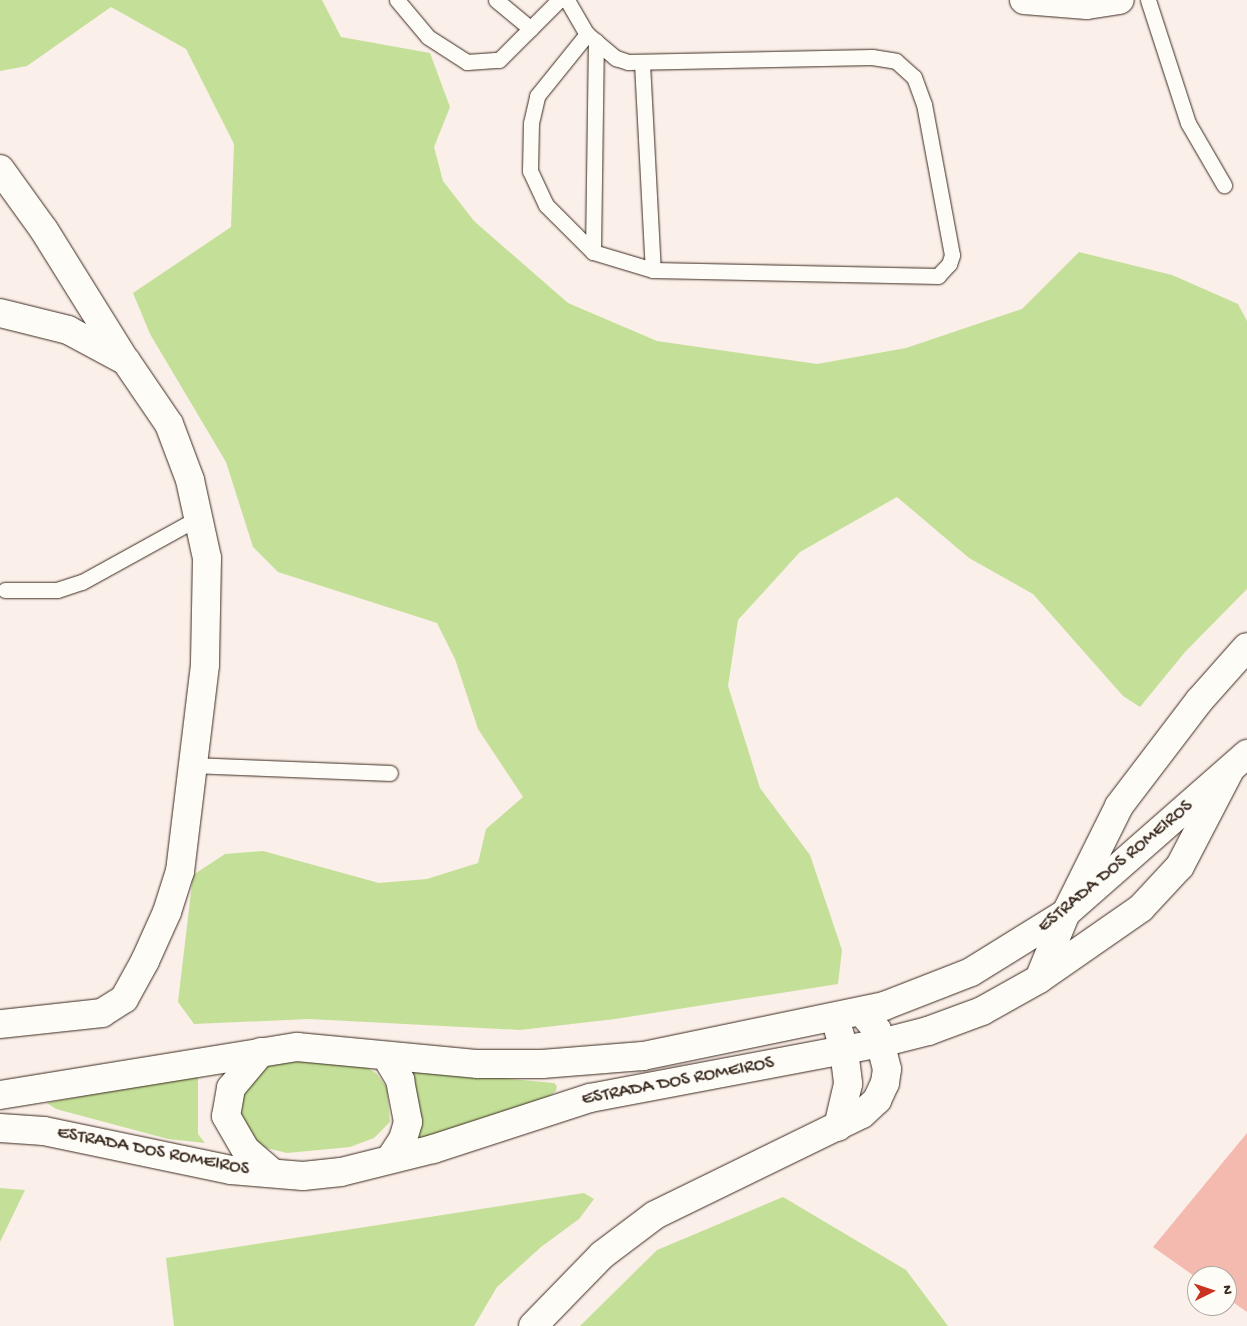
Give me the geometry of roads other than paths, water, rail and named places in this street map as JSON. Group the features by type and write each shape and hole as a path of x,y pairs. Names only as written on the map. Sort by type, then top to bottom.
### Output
{"main road":[{"path":"1024,0 1087,5 1120,0"},
{"path":"0,169 44,230 126,362 169,424 190,480 207,558 205,665 180,871 167,912 124,999 102,1013 0,1024"},
{"path":"0,313 68,330 126,362"},
{"path":"1040,979 1066,912 1119,806 1199,701 1247,647"},
{"name":"ESTRADA DOS ROMEIROS","path":"0,1095 261,1052 306,1048 387,1058 542,1064 643,1056 862,1012 915,996 971,972 1066,912 1241,762"},
{"name":"ESTRADA DOS ROMEIROS","path":"0,1128 61,1134 230,1170 303,1176 341,1172 433,1149 590,1098 881,1043 928,1032 982,1011 1040,979 1141,908 1180,866 1241,762"},
{"path":"533,1326 602,1255 656,1215 862,1114 876,1100 885,1083 887,1069 877,1030 862,1012"},
{"path":"834,1018 844,1050 847,1096 838,1127"},
{"path":"261,1052 231,1088 226,1116 246,1150 271,1172"},
{"path":"387,1058 400,1080 408,1122 403,1138 390,1159"}],"lane":[{"path":"397,0 428,37 467,62 499,60 559,0"},
{"path":"496,0 531,29"},
{"path":"567,0 591,38 616,58 642,63 872,57 896,61 914,78 924,104 952,255 949,264 938,276 653,270 593,252 546,205 530,171 531,123 537,96 591,38"},
{"path":"1148,0 1188,123 1224,185"},
{"path":"591,38 593,252"},
{"path":"642,63 653,270"},
{"path":"5,590 57,590 82,582 198,518"},
{"path":"192,765 390,773"}]}
